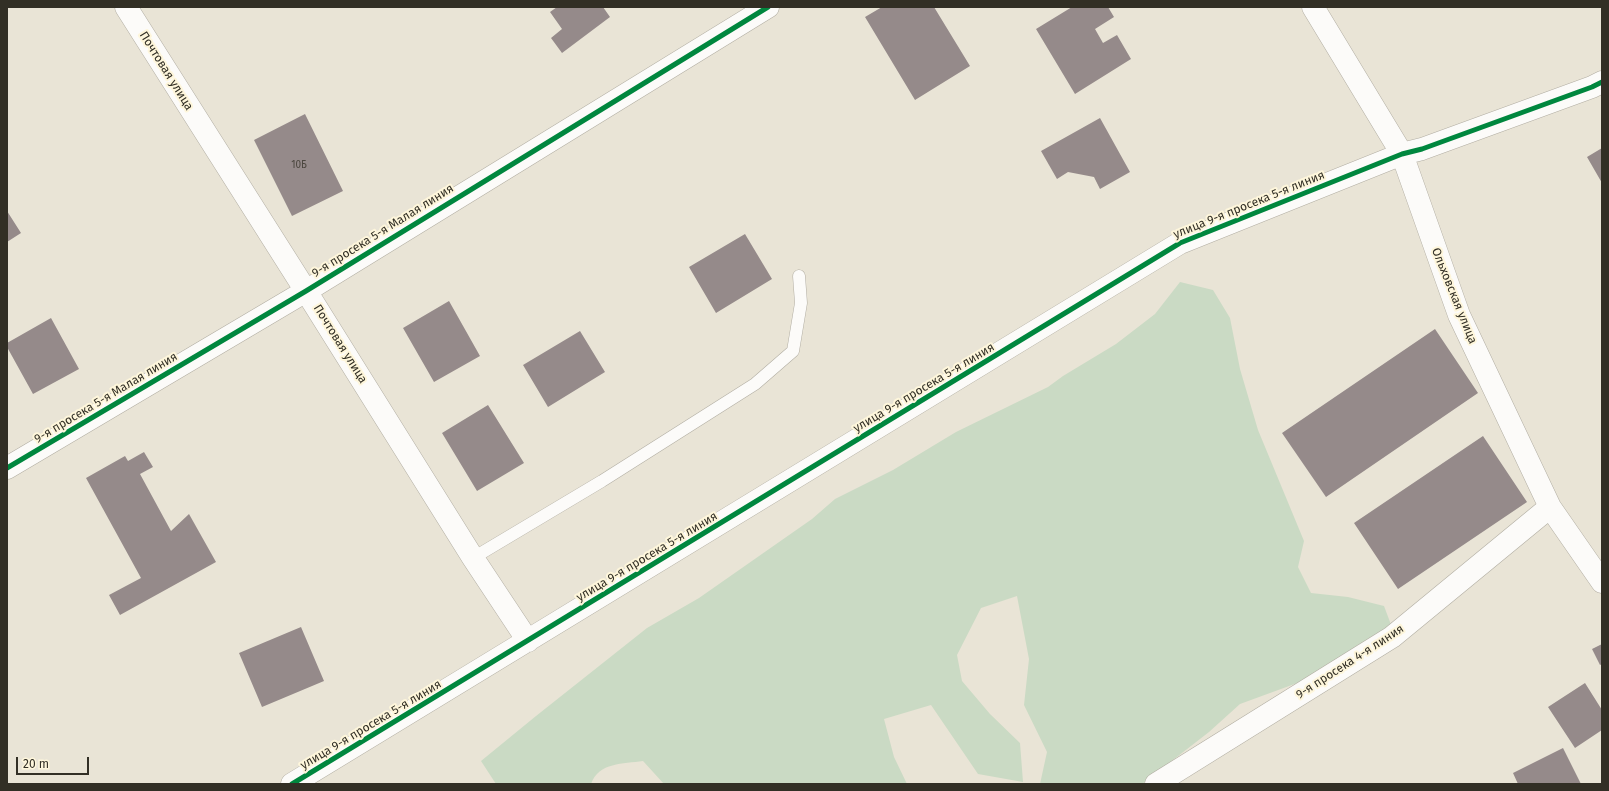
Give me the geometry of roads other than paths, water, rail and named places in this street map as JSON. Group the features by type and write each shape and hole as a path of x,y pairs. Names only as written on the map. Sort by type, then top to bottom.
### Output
{"street":[{"name":"Почтовая улица","path":"126,7 306,290 473,558 528,641"},
{"name":"9-я просека 5-я Малая линия","path":"7,468 306,290 768,7"},
{"name":"Ольховская улица","path":"1313,7 1402,154 1459,315 1550,507 1602,582"},
{"name":"улица 9-я просека 5-я линия","path":"292,784 1180,243 1402,154 1422,149 1602,82"},
{"name":"9-я просека 4-я линия","path":"1156,784 1392,637 1550,507"}],"lane":[{"path":"473,558 602,481 760,379 793,351 801,303 799,276"}]}
